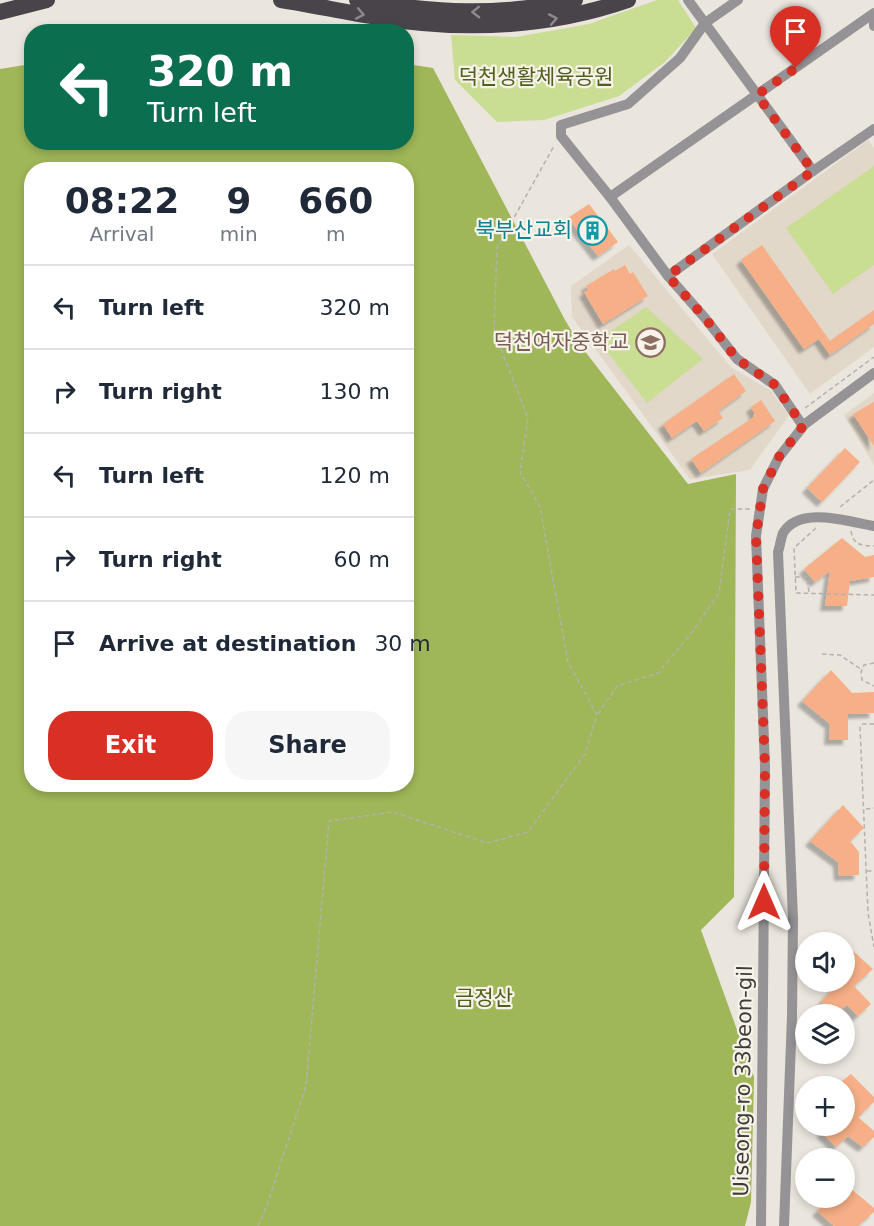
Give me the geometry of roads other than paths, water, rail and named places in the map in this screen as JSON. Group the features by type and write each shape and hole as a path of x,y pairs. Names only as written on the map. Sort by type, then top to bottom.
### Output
{"highway":[{"path":"0,12 47,0"},
{"path":"281,0 378,18 479,26 543,21 582,14 628,0"},
{"path":"357,0 417,9 470,13 540,7 575,0"}],"street":[{"path":"688,0 813,171"},
{"path":"738,0 705,23 680,58 628,104 561,126 561,136 610,197 668,276 737,359 775,385 803,426"},
{"path":"610,197 874,13"},
{"path":"668,276 874,129"},
{"name":"Uiseong-ro 33beon-gil","path":"761,1226 765,766 756,536 763,489 779,457 803,426 874,373"},
{"path":"784,1226 792,1016 793,919 778,552 783,533 794,523 809,516 874,526"}],"place":[{"name":"북부산교회","path":"593,230"},
{"name":"덕천여자중학교","path":"650,342"}],"park label":[{"name":"덕천생활체육공원","path":"536,77"},
{"name":"금정산","path":"484,998"}]}
